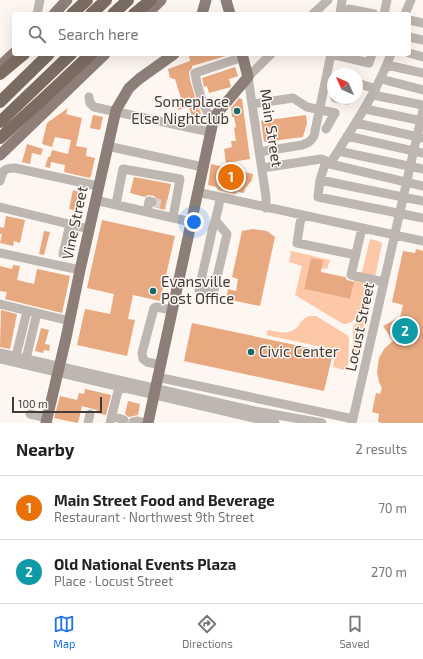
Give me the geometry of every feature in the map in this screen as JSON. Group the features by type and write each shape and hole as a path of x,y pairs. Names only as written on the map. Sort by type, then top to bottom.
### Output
{"highway":[{"path":"74,12 87,0"},
{"path":"93,12 106,0"},
{"path":"115,12 128,0"},
{"path":"137,12 152,0"},
{"path":"0,74 22,56"},
{"path":"0,102 48,56"},
{"path":"0,122 69,56"},
{"path":"0,138 89,56"}],"main road":[{"path":"149,12 161,0"},
{"path":"203,12 206,0"},
{"path":"226,0 229,12"},
{"path":"56,12 66,1"},
{"path":"2,61 12,54"},
{"path":"0,155 103,56"},
{"name":"Vine Street","path":"47,421 115,112 123,97 139,79 171,56"},
{"name":"Main Street","path":"242,56 248,77"},
{"path":"129,421 155,386 214,117 248,77"}],"street":[{"path":"37,12 40,0"},
{"path":"315,12 328,0"},
{"path":"340,12 342,0"},
{"path":"384,12 387,0"},
{"path":"406,12 411,0"},
{"path":"348,12 349,10 362,12"},
{"path":"411,20 423,23"},
{"path":"411,37 423,40"},
{"path":"411,54 423,57"},
{"path":"89,97 94,108 212,126 196,81 195,73 242,56"},
{"path":"248,77 270,56"},
{"path":"330,68 331,56"},
{"path":"339,56 369,64 371,56"},
{"path":"390,56 381,79 365,109 338,151 328,162 320,180 318,197 423,218"},
{"path":"387,65 423,73"},
{"name":"Main Street","path":"248,77 262,168 266,208"},
{"path":"381,79 423,90"},
{"path":"259,152 308,143 314,136 322,96 327,83"},
{"path":"363,86 374,92 423,105"},
{"path":"322,96 327,97"},
{"path":"252,104 293,98 307,107 335,113 326,129"},
{"path":"365,109 422,121"},
{"name":"Locust Street","path":"353,421 413,151 420,137 423,110"},
{"path":"356,123 420,137"},
{"path":"348,136 423,153"},
{"path":"107,146 203,167"},
{"path":"338,151 423,169"},
{"path":"262,168 321,159 423,186"},
{"path":"0,182 2,172 5,169 15,168 98,186"},
{"path":"116,204 124,169 180,179 171,206 173,217"},
{"path":"320,180 423,201"},
{"path":"198,192 302,216 423,241"},
{"path":"215,220 227,234 214,290 211,292 199,290 220,198"},
{"path":"95,200 191,222"},
{"path":"147,212 149,201 152,202"},
{"path":"0,207 89,229"},
{"path":"302,216 297,243 356,256"},
{"path":"62,254 70,224"},
{"path":"362,228 351,275 384,282"},
{"path":"0,253 80,270"},
{"path":"0,304 70,321"},
{"path":"160,364 147,362 143,359 142,354 154,308 156,307 172,310"},
{"path":"16,356 32,312"},
{"path":"26,359 32,312"},
{"path":"0,353 16,356 59,370 121,387 155,386 251,417 275,423"},
{"path":"0,359 353,421"},
{"path":"121,387 129,421"},
{"path":"30,414 47,421"},
{"path":"88,423 90,414"},
{"path":"251,417 322,423"}],"shaded area":[{"path":"370,239 381,242 382,244 369,305 354,320 343,324 295,295 302,266 289,262 291,251 330,260 327,269 321,268 323,260 311,258 304,289 350,299 354,279 348,278 362,272"},
{"path":"309,316 316,316 347,335 349,338 348,371 333,367 336,350 266,335 268,330 276,332 292,331 303,319"},
{"path":"366,316 355,363 353,363 353,326"}],"building":[{"path":"189,56 226,56 192,66 189,72 190,80 201,114 192,117 189,107 178,110 175,100 181,98 175,79 170,78 168,69 190,61"},
{"path":"235,67 238,76 229,79 231,87 209,93 207,86 204,87 202,78"},
{"path":"239,98 242,99 250,159 226,163 224,149 232,147 231,141 236,141 234,128 236,127 234,117 232,117 231,108"},
{"path":"68,108 66,114 82,118 76,146 87,148 86,156 95,158 91,176 89,178 64,172 65,165 51,162 50,168 45,167 52,150 68,154 71,140 55,137 52,147 42,144 47,123"},
{"path":"93,115 103,117 100,130 90,128"},
{"path":"306,115 307,123 303,137 264,142 261,121"},
{"path":"27,144 43,149 41,155 32,153 30,164 22,162"},
{"path":"211,164 253,174 252,180 245,189 244,193 238,192 235,194 218,190 216,187 208,185"},
{"path":"134,177 171,184 165,210 154,207 158,204 158,201 154,196 148,195 145,197 130,193"},
{"path":"73,190 79,192 75,210 69,209"},
{"path":"6,216 25,220 20,243 14,241 13,246 0,243 2,234 0,234 0,227 4,228"},
{"path":"102,220 175,236 160,301 133,295 128,319 135,320 127,356 77,345 85,309 110,314 114,294 87,288"},
{"path":"253,229 267,231 275,237 260,306 226,299 228,289 236,291 238,279 232,277 242,231"},
{"path":"44,231 50,232 44,255 39,254"},
{"path":"416,249 423,251 423,423 378,422 379,414 372,412 376,393 380,394 382,388 377,372 379,358 384,349 393,341 383,326 400,317 403,305 392,302 403,251 415,253"},
{"path":"311,258 323,260 321,272 345,277 347,280 354,282 350,299 304,289"},
{"path":"13,265 20,266 17,280 34,284 37,269 70,276 62,313 5,299 7,292 0,291 0,266 12,269"},
{"path":"1,310 17,314 10,349 0,347"},
{"path":"192,323 333,353 324,391 184,361"},
{"path":"41,328 49,330 45,344 50,345 49,351 44,350 43,353 35,351"},
{"path":"85,389 111,395 106,415 96,413 97,410 82,406 78,423 54,418 60,396 77,400 79,393 84,394"},
{"path":"128,401 140,404 138,415 129,417 125,414"}],"tunnel":[{"path":"152,202 166,205"}],"place":[{"name":"Someplace Else Nightclub","path":"237,111"},
{"name":"Main Street Food and Beverage","path":"231,177"},
{"name":"Evansville Post Office","path":"153,291"},
{"name":"Old National Events Plaza","path":"405,331"},
{"name":"Civic Center","path":"251,352"}]}
